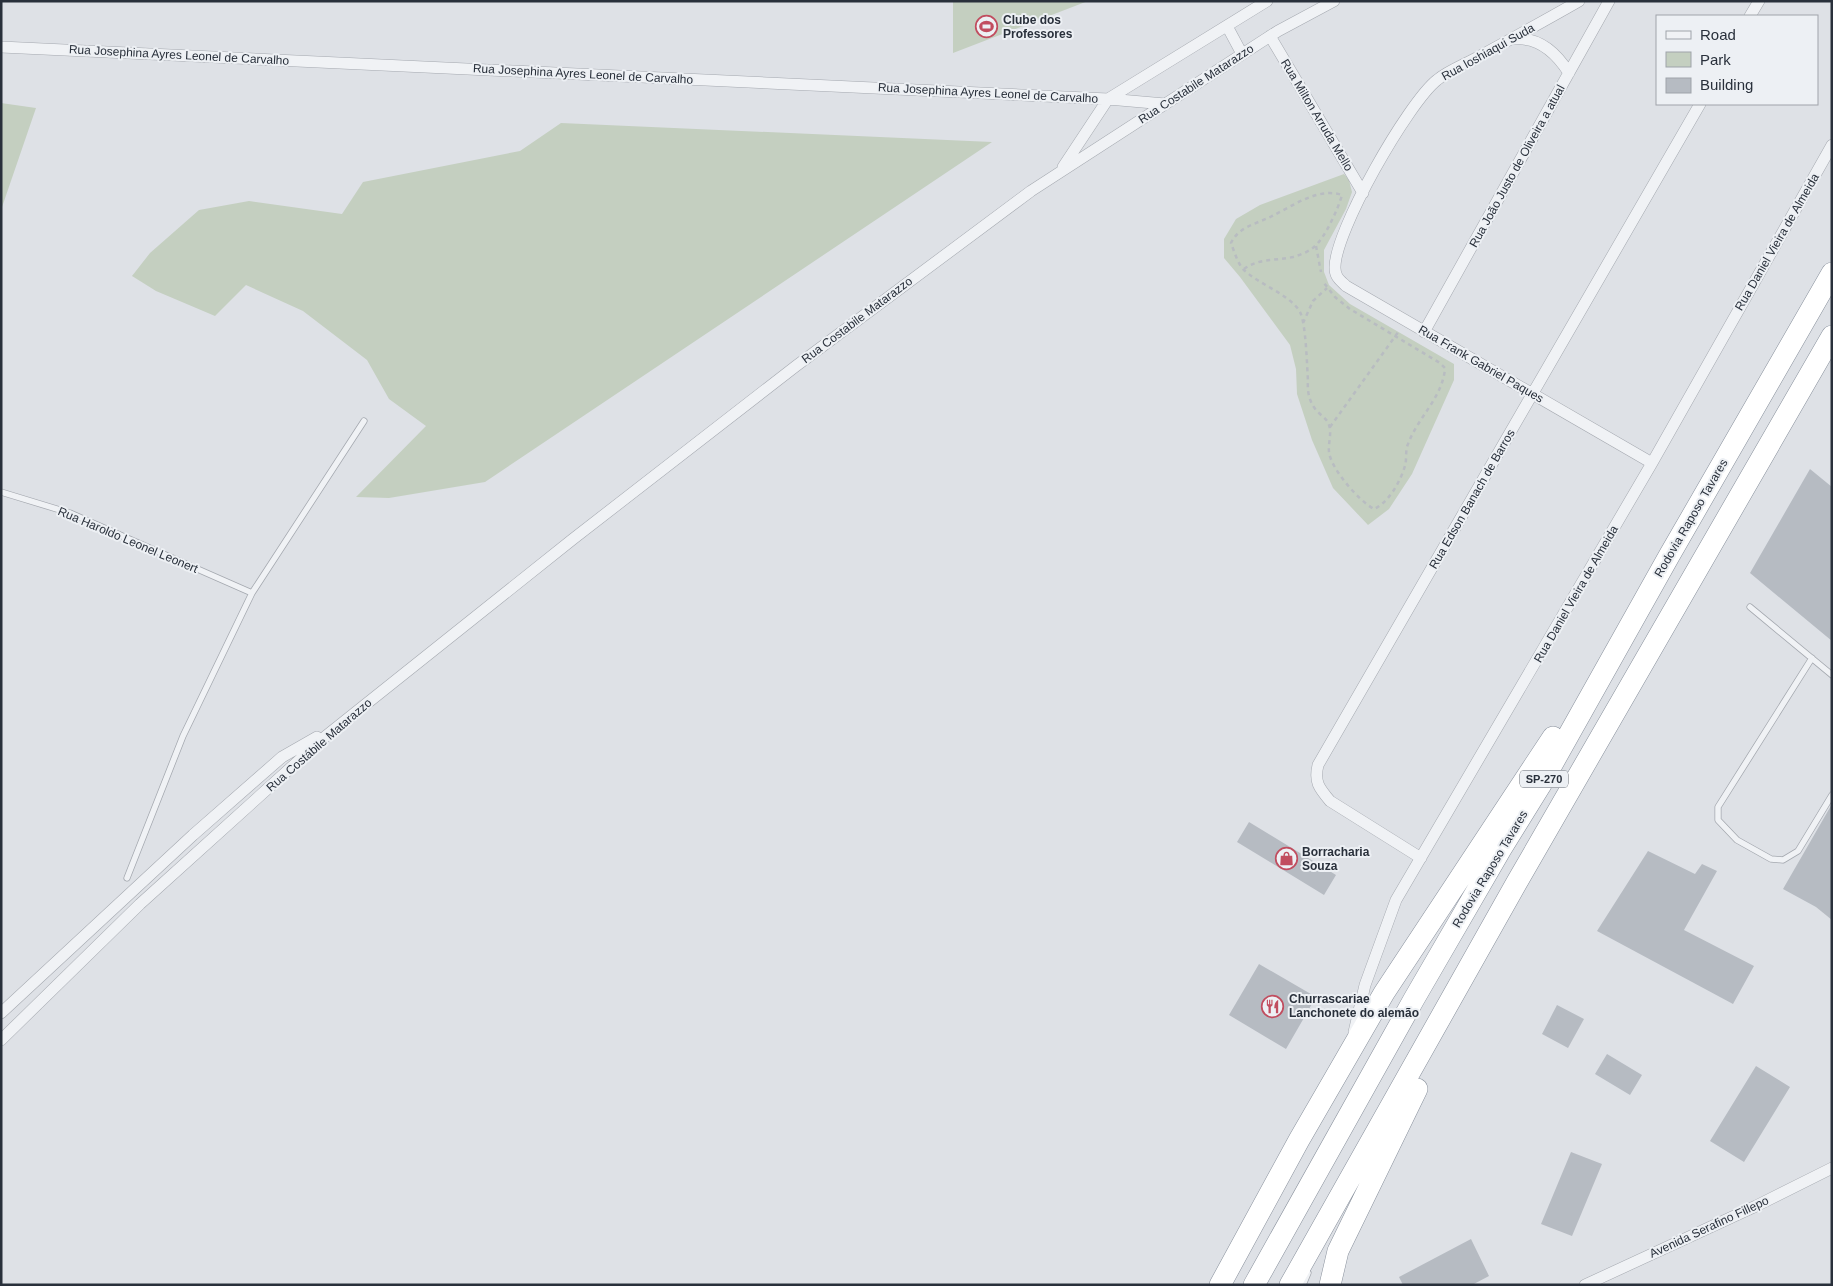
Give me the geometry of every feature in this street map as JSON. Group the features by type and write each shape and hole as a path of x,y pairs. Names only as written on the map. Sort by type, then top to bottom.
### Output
{"highway":[{"name":"Rodovia Raposo Tavares","path":"1254,1285 1414,998 1501,848 1540,786 1669,556 1832,273"},
{"name":"SP-270","path":"1290,1285 1517,882 1832,336"},
{"path":"1220,1285 1299,1140 1384,992 1495,825 1669,556"},
{"path":"1330,1285 1338,1251 1431,1060 1556,834 1592,752"}],"street":[{"name":"Rua Costabile Matarazzo","path":"1061,171 1108,98 1267,1"},
{"name":"Rua Costabile Matarazzo","path":"658,474 826,343 1031,191 1270,36 1334,1"},
{"name":"Rua loshiaqui Suda","path":"1338,248 1363,193 1390,142 1411,110 1437,80 1579,1"},
{"name":"Rua João Justo de Oliveira a atual","path":"1424,332 1609,1"},
{"path":"1751,15 1759,1"},
{"path":"1226,26 1242,54"},
{"name":"Rua Milton Arruda Mello","path":"1270,36 1363,193"},
{"path":"1511,39 1526,38 1537,42 1557,56 1569,73"},
{"name":"Rua Josephina Ayres Leonel de Carvalho","path":"1,47 1108,98 1165,104"},
{"name":"Rua Edson Banach de Barros","path":"1421,858 1330,801 1320,789 1315,777 1318,765 1699,105"},
{"name":"Rua Daniel Vieira de Almeida","path":"1348,1054 1365,985 1396,900 1652,463 1832,145"},
{"name":"Rua Frank Gabriel Paques","path":"1338,248 1335,267 1336,277 1346,286 1652,463"},
{"name":"Rua Costábile Matarazzo","path":"1,1040 140,904 341,724 573,538 658,474"},
{"name":"Rua Costábile Matarazzo","path":"1,1014 193,835 282,757 341,724"},
{"name":"Avenida Serafino Fillepo","path":"1585,1285 1832,1168"}],"lane":[{"path":"127,878 183,736 252,593 364,421"},
{"name":"Rua Haroldo Leonel Leonert","path":"1,492 70,513 252,593"},
{"path":"1750,607 1832,675"},
{"path":"1812,658 1718,807 1718,820 1737,840 1771,859 1783,860 1798,851 1832,795"},
{"path":"1303,1285 1326,1224"}],"path":[{"path":"1244,269 1257,262 1292,257 1307,252 1316,246 1335,214 1342,195 1335,193 1306,200 1271,217 1250,224 1235,235 1231,243 1240,266 1250,275 1287,299 1300,312 1303,323 1307,390 1309,399 1317,412 1325,418 1330,426 1329,454 1334,466 1358,498 1374,508 1380,506 1390,496 1400,478 1405,464 1408,443 1438,394 1446,368 1350,309 1335,297 1324,284 1316,246"},
{"path":"1303,323 1313,301 1327,288"},
{"path":"1330,426 1405,321"}],"green space":[{"name":"Clube dos Professores","path":"953,1 1088,1 953,53"},
{"path":"1,103 36,108 1,210"},
{"path":"561,123 992,142 485,482 389,498 356,497 426,426 389,399 367,360 303,311 246,285 215,316 156,291 132,276 150,253 199,210 249,201 342,214 363,182 520,151"},
{"path":"1344,174 1349,180 1352,192 1346,209 1324,250 1324,272 1329,285 1350,304 1454,364 1454,380 1412,474 1389,509 1368,525 1333,488 1312,440 1297,394 1296,369 1290,345 1224,258 1224,239 1236,219 1260,205"}],"building":[{"path":"1810,469 1832,487 1832,641 1750,573"},
{"path":"1832,804 1832,920 1816,907 1783,889"},
{"name":"Borracharia Souza","path":"1249,822 1336,875 1324,895 1237,842"},
{"path":"1648,851 1695,874 1702,864 1717,871 1684,930 1754,966 1733,1004 1597,931"},
{"name":"Churrascariae Lanchonete do alemão","path":"1259,964 1316,997 1286,1049 1229,1015"},
{"path":"1557,1005 1584,1019 1568,1048 1542,1034"},
{"path":"1607,1054 1642,1075 1630,1095 1595,1074"},
{"path":"1756,1066 1790,1087 1744,1162 1710,1141"},
{"path":"1571,1152 1602,1164 1572,1236 1541,1224"},
{"path":"1471,1239 1489,1276 1472,1285 1403,1285 1399,1277"}],"place":[{"name":"Clube dos Professores","path":"987,27"},
{"name":"Borracharia Souza","path":"1286,859"},
{"name":"Churrascariae Lanchonete do alemão","path":"1273,1006"}]}
